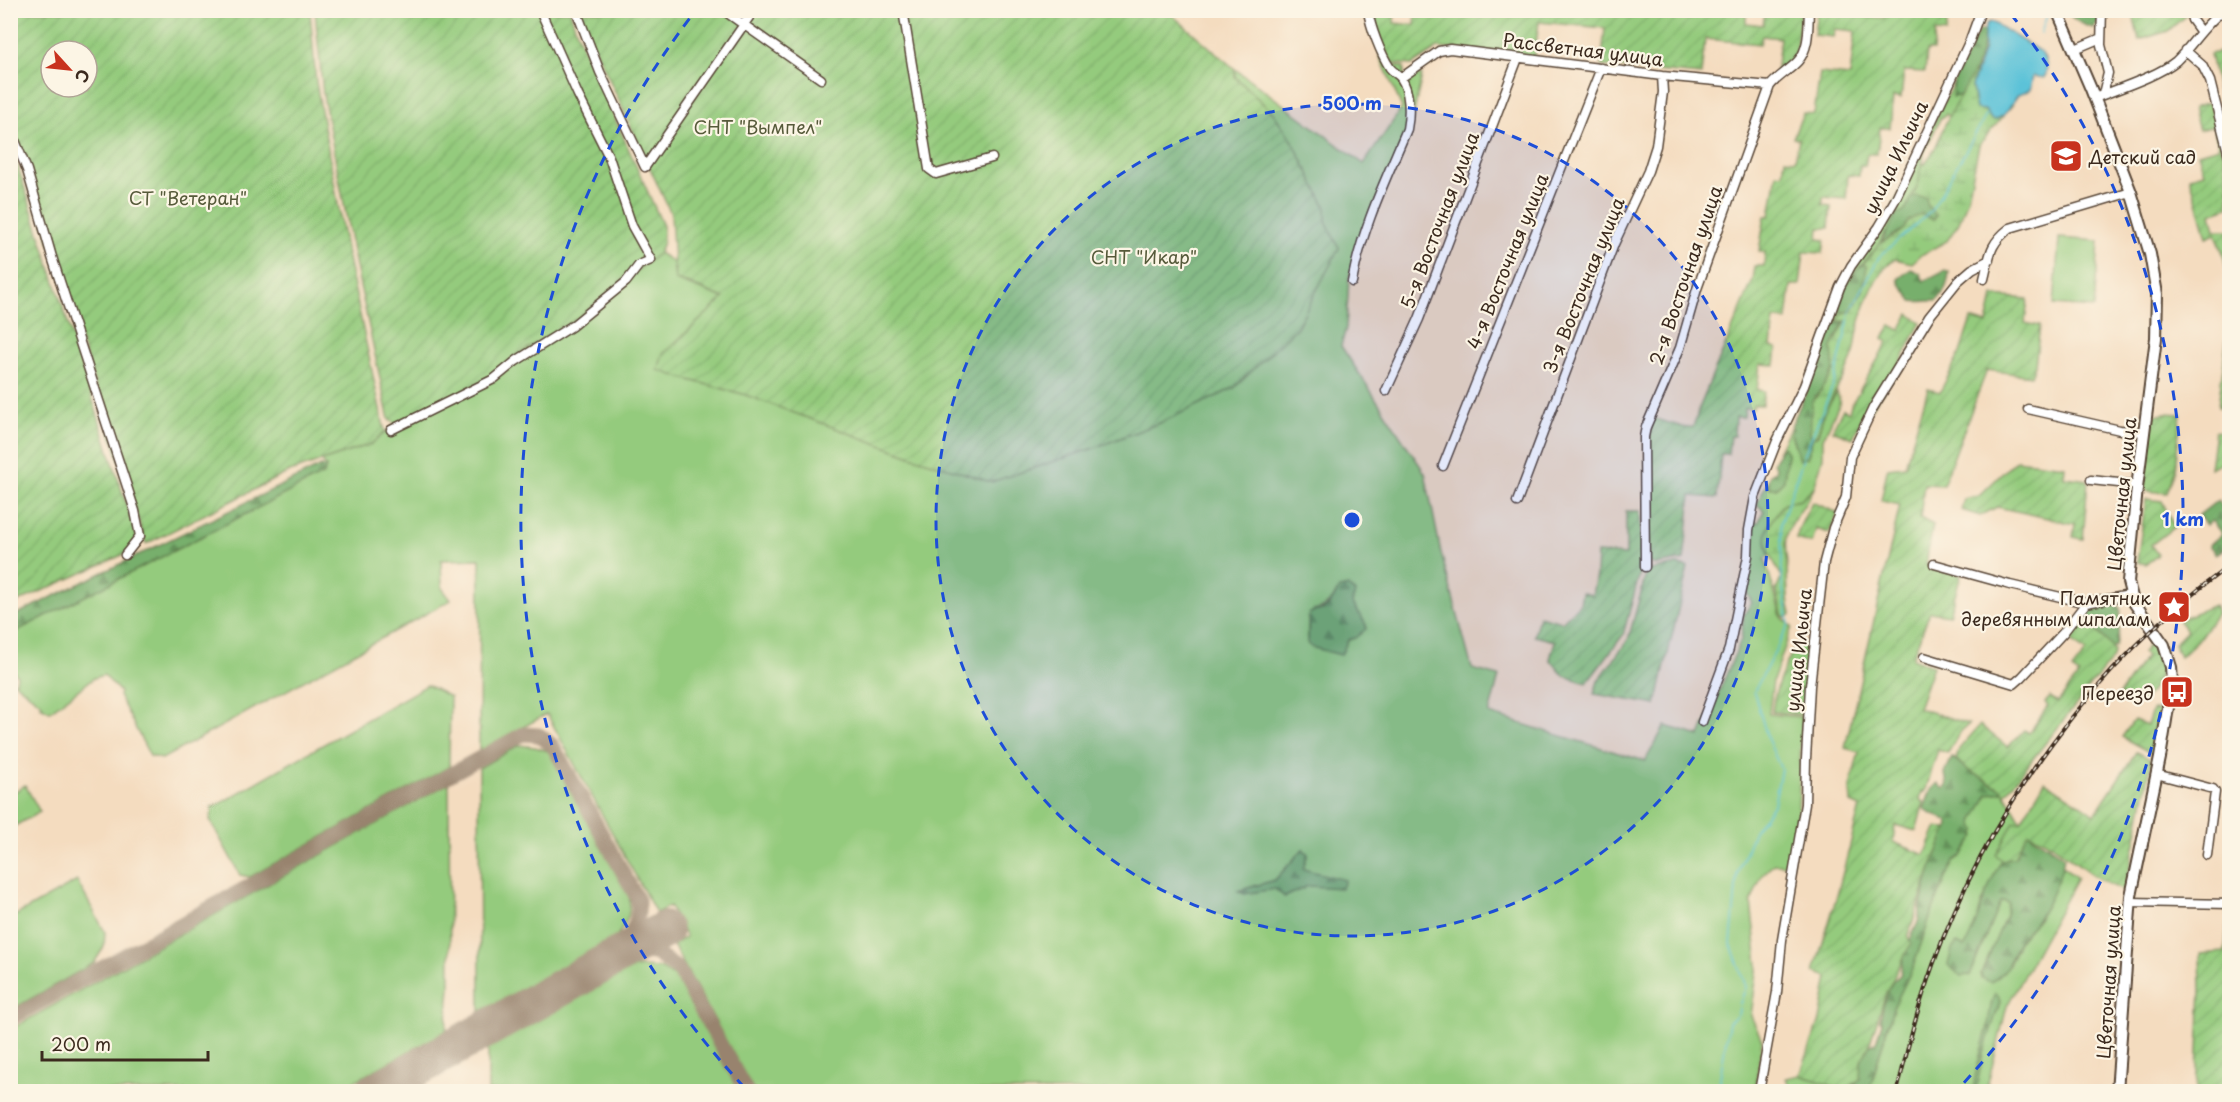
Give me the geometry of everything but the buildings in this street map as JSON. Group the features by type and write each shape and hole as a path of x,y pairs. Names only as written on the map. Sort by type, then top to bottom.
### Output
{"main road":[{"name":"Цветочная улица","path":"2057,10 2099,96 2150,254 2157,294 2156,338 2128,570 2130,595 2164,645 2172,671 2170,702 2130,902 2117,1092"}],"street":[{"path":"391,429 494,379 516,361 572,326 626,282 639,265 651,260 632,226 609,157 540,10"},
{"path":"576,10 600,72 645,167 754,10"},
{"path":"723,10 821,79"},
{"path":"903,10 929,169 936,174 992,158"},
{"path":"1352,282 1371,215 1407,129 1410,115 1401,78 1390,69 1373,31 1368,10"},
{"name":"2-я Восточная улица","path":"1645,567 1644,437 1646,427 1680,348 1697,289 1770,86 1803,54 1808,36 1809,10"},
{"name":"улица Ильича","path":"1702,722 1729,649 1748,556 1749,530 1755,497 1773,451 1804,386 1840,287 1851,266 1880,228 1895,200 1970,40 1981,10"},
{"path":"2099,96 2108,73 2101,38 2102,10"},
{"path":"2190,10 2200,32"},
{"path":"2099,96 2163,70 2176,61 2200,32 2224,10"},
{"path":"2075,49 2101,38"},
{"name":"Рассветная улица","path":"1401,78 1439,51 1450,49 1662,76 1770,86"},
{"path":"2185,50 2202,65 2210,81 2227,135 2229,160"},
{"name":"5-я Восточная улица","path":"1386,391 1419,319 1518,58"},
{"name":"4-я Восточная улица","path":"1443,466 1600,68"},
{"name":"3-я Восточная улица","path":"1517,502 1614,244 1648,171 1656,146 1663,92 1662,76"},
{"path":"10,128 27,170 52,257 135,512 140,536 125,555"},
{"path":"1984,279 1991,249 1997,238 2010,228 2130,192"},
{"name":"улица Ильича","path":"1760,1092 1805,804 1810,686 1824,562 1833,528 1846,497 1850,457 1873,408 1929,317 1958,281 1972,269 1989,260"},
{"path":"2028,409 2120,430 2144,432"},
{"path":"2091,480 2137,485"},
{"path":"1934,564 2086,603 2130,595"},
{"path":"1924,657 2014,684 2063,633 2086,603"},
{"path":"2156,774 2213,789 2214,801 2207,855"},
{"path":"2130,902 2229,904"}],"green space":[{"path":"1376,10 1395,11 1394,23 1415,25 1416,10 1632,10 1709,14 1710,11 1746,10 1746,23 1763,25 1765,11 1801,11 1794,61 1776,74 1780,38 1762,36 1760,44 1705,39 1701,75 1601,66 1605,28 1539,22 1534,58 1438,48 1412,65 1392,63 1378,31"},
{"name":"СТ \"Ветеран\"","path":"10,11 310,11 316,82 346,249 385,432 371,444 287,473 146,544 11,122"},
{"path":"315,11 570,11 578,36 663,226 663,242 659,253 576,319 515,356 503,369 435,407 396,424 389,420 356,267 323,95"},
{"name":"СНТ \"Икар\"","path":"578,11 1174,11 1171,14 1235,69 1235,77 1273,113 1292,140 1326,208 1326,221 1339,248 1297,327 1234,388 1162,422 1094,448 991,482 911,456 743,394 658,370 663,354 724,298 675,280 671,214"},
{"path":"1817,11 1836,11 1836,14 1884,18 1885,11 1948,11 1946,33 1935,32 1933,51 1927,51 1925,72 1904,71 1901,98 1893,97 1890,128 1880,128 1877,154 1867,154 1865,166 1860,165 1859,176 1848,175 1846,199 1823,197 1823,205 1831,206 1829,228 1819,228 1818,239 1825,240 1823,253 1804,252 1800,285 1791,285 1787,320 1774,319 1771,347 1777,348 1775,365 1760,364 1757,390 1764,391 1762,405 1753,405 1753,409 1745,408 1744,417 1735,417 1734,436 1730,436 1728,454 1721,454 1717,498 1691,496 1684,560 1656,565 1648,562 1649,442 1652,418 1686,428 1693,427 1753,280 1755,266 1764,266 1765,252 1759,251 1765,216 1770,216 1777,173 1783,174 1785,159 1795,160 1799,139 1793,138 1803,113 1814,114 1820,73 1850,76 1855,31 1835,29 1833,37 1814,35"},
{"path":"2067,11 2098,11 2099,21 2094,28 2090,27 2075,20"},
{"path":"2135,11 2187,11 2187,14 2168,31 2139,40 2133,14 2136,13"},
{"path":"1979,30 1984,31 1984,40 1977,64 1963,95 1952,97 1954,81"},
{"path":"2229,50 2229,107 2224,108 2210,54"},
{"path":"1379,54 1389,65 1404,67 1404,77 1422,75 1412,121 1400,154 1359,240 1349,278 1346,328 1341,346 1425,473 1441,553 1472,669 1499,676 1489,714 1645,761 1665,726 1700,736 1741,640 1744,614 1752,603 1747,593 1753,521 1758,523 1764,511 1757,504 1768,480 1768,486 1776,488 1784,480 1787,453 1782,448 1778,452 1791,426 1798,458 1808,457 1812,439 1818,435 1824,412 1837,392 1840,402 1823,439 1823,457 1814,488 1799,501 1787,503 1766,539 1769,556 1765,559 1781,616 1792,627 1773,681 1769,714 1802,717 1798,812 1791,865 1774,864 1762,875 1751,902 1758,965 1751,1016 1762,1040 1755,1091 754,1091 673,945 686,937 670,906 656,913 547,714 479,751 480,559 441,560 442,588 451,600 162,759 150,756 119,696 120,692 104,675 94,678 50,711 40,706 43,705 14,682 16,682 17,675 11,668 10,634 324,474 326,467 322,461 371,444 396,424 435,407 503,369 515,356 576,319 659,253 673,262 675,280 724,298 663,354 682,378 743,394 911,456 991,482 1094,448 1162,422 1234,388 1297,327 1339,248 1326,221 1326,208 1292,140 1273,113 1235,77 1235,69 1364,164 1402,108","holes":["1340,588 1355,593 1352,602 1366,625 1346,639 1308,639 1308,617 1313,611 1329,603","1303,849 1303,869 1308,886 1285,897 1275,889 1238,891 1275,880"]},
{"path":"1977,66 1972,87 1976,109 1985,110 1991,119 1995,120 2004,115 1979,145 1968,198 1959,223 1947,241 1921,255 1912,263 1895,259 1882,271 1871,290 1863,312 1851,361 1812,439 1810,432 1812,403 1834,371 1832,348 1846,321 1837,321 1843,313 1852,311 1863,291 1867,266 1863,264 1881,243 1904,229 1908,221 1921,214 1933,220 1937,216 1928,206 1926,198 1912,197 1919,182 1921,167 1934,150 1949,116"},
{"path":"1954,81 1953,97 1963,95 1949,116 1946,114 1940,119 1924,153 1919,182 1912,197 1904,212 1882,237 1881,243 1860,266 1840,310 1843,313 1831,326 1824,342 1846,280 1883,227"},
{"path":"2209,103 2224,154 2229,194 2229,207 2211,213 2215,230 2229,230 2229,280 2216,234 2207,237 2190,177 2204,173 2198,153 2219,147 2213,126 2199,130 2193,108"},
{"path":"10,142 140,547 11,605 10,605"},
{"path":"1916,195 1926,198 1928,206 1937,215 1933,220 1904,229 1881,243 1896,215 1904,212 1912,197"},
{"path":"2059,238 2099,241 2094,308 2054,305"},
{"path":"1863,264 1867,266 1863,291 1852,311 1843,313 1840,310 1840,304 1844,291 1850,278"},
{"path":"1911,269 1920,273 1924,281 1945,270 1949,272 1942,295 1936,301 1912,301 1898,279"},
{"path":"1993,296 2028,299 2025,323 2040,326 2035,365 2031,376 1987,370 1943,485 1924,484 1920,518 1933,525 1926,563 1961,575 1949,615 1930,612 1912,658 1933,666 1918,708 1969,724 1960,732 1948,753 1938,750 1925,792 1922,791 1920,800 1924,802 1916,831 1895,825 1893,842 1925,855 1937,827 1947,829 1931,868 1908,937 1911,943 1886,993 1869,1046 1861,1061 1860,1079 1845,1090 1800,1075 1820,1020 1828,977 1814,972 1860,807 1851,803 1850,787 1859,752 1845,748 1900,505 1881,501 1888,468 1905,466 1928,389 1940,392 1960,353 1971,319 1987,324"},
{"path":"1909,314 1921,322 1895,374 1869,412 1862,416 1853,438 1832,430 1843,409 1849,412 1888,342 1883,338 1891,325 1900,330"},
{"path":"1848,320 1844,322 1832,348 1834,370 1824,387 1815,396 1810,432 1812,439 1808,457 1800,460 1791,434 1791,426 1811,381 1831,326 1837,321"},
{"path":"2229,326 2229,459 2210,468 2215,431 2223,432 2226,408 2218,407"},
{"path":"2164,413 2181,414 2175,470 2167,493 2148,491 2144,488 2153,418"},
{"path":"1782,448 1787,453 1784,480 1776,488 1770,488 1768,480 1776,470 1773,462"},
{"path":"2016,460 2065,466 2064,477 2088,480 2083,539 2073,537 2075,524 1997,507 1980,516 1961,510 1964,499 1979,496"},
{"path":"321,466 326,467 324,474 11,634 11,617"},
{"path":"1814,488 1786,537 1788,596 1791,614 1787,618 1782,615 1776,590 1782,577 1770,555 1766,541 1767,534 1769,526 1782,506 1788,502 1800,500"},
{"path":"2146,499 2162,501 2174,527 2151,545 2158,555 2146,564 2137,562"},
{"path":"2218,500 2229,515 2229,546 2216,554 2209,545 2222,534 2212,521 2206,525 2199,515"},
{"path":"1812,502 1838,513 1829,533 1816,529 1812,543 1796,539"},
{"path":"1626,511 1640,511 1642,565 1623,635 1587,683 1564,676 1550,659 1555,641 1534,636 1539,616 1562,622 1580,604 1582,593 1592,595 1597,553 1626,555"},
{"path":"1677,565 1688,567 1656,705 1594,694 1598,681 1628,640 1647,571"},
{"path":"1348,586 1355,593 1352,602 1366,625 1366,629 1355,638 1348,640 1341,655 1311,647 1308,643 1309,613 1322,610 1329,605 1340,588"},
{"path":"2112,601 2121,608 2116,646 2112,648 2083,619 2090,605"},
{"path":"2214,605 2217,613 2198,640 2180,657 2174,644 2187,631 2178,620"},
{"path":"2083,619 2111,646 2114,651 2113,658 2005,794 2002,789 1966,769 1956,759 1959,749 1980,725 2008,747 2024,730 2029,733 2048,706 2045,703 2050,697 2058,702 2079,675 2072,670 2086,652 2068,638"},
{"path":"1798,643 1811,645 1805,715 1772,712 1781,676"},
{"path":"2149,643 2157,650 2163,665 2159,679 2144,701 2118,696 2146,656 2142,653"},
{"path":"427,685 450,697 449,767 250,877 240,875 210,820 212,808"},
{"path":"2152,710 2160,711 2154,755 2122,737 2134,720 2147,725"},
{"path":"519,745 551,752 629,889 630,904 627,920 615,938 480,1012 479,768"},
{"path":"2136,752 2152,760 2125,891 2099,879 2053,846 2028,833 2015,857 2002,860 1996,855 2014,822 2021,821 2045,781 2095,814"},
{"path":"1952,757 1966,769 2002,789 2001,792 1988,794 1973,822 1976,830 1975,836 1962,856 1954,861 1946,878 1913,967 1893,1008 1869,1091 1846,1091 1857,1082 1862,1058 1869,1046 1876,1042 1882,1023 1880,1020 1886,993 1893,981 1900,975 1905,951 1918,922 1931,868 1949,825 1947,820 1931,814 1924,808 1931,790 1938,783 1944,789 1947,786 1945,773"},
{"path":"449,783 450,988 446,1031 337,1091 11,1091 11,1029"},
{"path":"25,785 40,812 11,828 11,794"},
{"path":"2002,789 2028,833 2002,860 1981,905 1975,929 1965,947 1970,975 2000,902 2004,900 2008,903 2006,916 1981,974 2009,965 2020,940 2038,919 2063,866 2077,878 2007,1006 1986,1091 1869,1092 1893,1008 1913,967 1946,878 1954,861 1962,856 1974,836 1976,830 1973,822 1988,794 2001,792"},
{"path":"2028,833 2064,857 2053,890 2040,915 2017,944 2002,974 1990,982 1982,978 1981,974 2006,916 2008,903 2000,902 1970,975 1961,976 1948,965 1952,949 1957,943 1965,947 1996,870 2002,860 2015,857"},
{"path":"1303,849 1308,854 1303,869 1345,880 1342,888 1308,886 1285,897 1275,889 1244,894 1238,891 1275,880"},
{"path":"77,881 105,932 104,947 94,963 11,1010 11,918"},
{"path":"2226,908 2229,908 2229,1091 2196,1092 2201,990 2200,954 2225,952 2228,917"},
{"path":"640,967 660,968 680,979 743,1091 488,1091 488,1047 627,970"},
{"path":"1995,993 2000,1002 1983,1054 1976,1091 1973,1091 1977,1068"},
{"path":"1800,1075 1846,1091 1792,1091 1786,1078"}],"water":[{"path":"1992,22 2041,52 2047,68 2044,78 2033,76 2030,90 2018,95 2004,115 1995,120 1991,119 1985,110 1976,109 1972,87 1984,48 1984,31 1987,23"}],"waterway":[{"path":"2041,33 2046,10"},
{"path":"1721,1092 1720,1078 1729,1022 1738,1015 1746,987 1731,944 1737,875 1754,831 1774,804 1781,769 1768,740 1754,692 1789,624 1782,584 1781,523 1805,453 1834,383 1850,313 1879,257 1931,211 1987,114"}],"taxiway":[{"path":"10,1019 523,734 539,735 553,746 638,900 635,924 629,938 614,958"},
{"path":"630,949 656,954 678,969 747,1092"}],"runway":[{"path":"374,1092 664,930"}],"railway":[{"path":"1897,1092 1922,996 1933,965 1984,850 2016,795 2052,743 2092,693 2135,647 2181,604 2230,565"}],"place":[{"name":"Детский сад","path":"2066,156"},
{"name":"Памятник деревянным шпалам","path":"2174,607"},
{"name":"Переезд","path":"2177,692"}],"park label":[{"name":"СНТ \"Вымпел\"","path":"758,126"}]}
